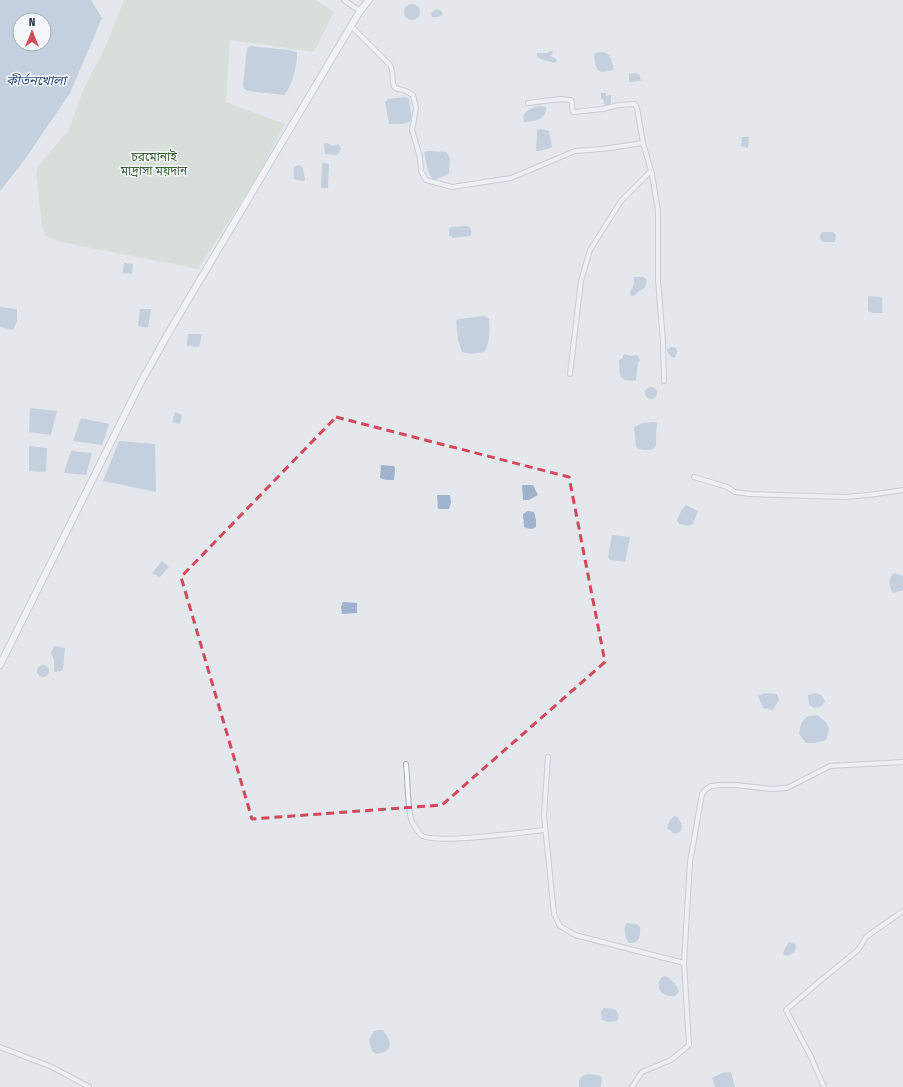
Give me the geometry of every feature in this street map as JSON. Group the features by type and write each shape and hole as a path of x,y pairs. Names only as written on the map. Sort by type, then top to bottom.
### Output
{"main road":[{"path":"0,665 141,382 169,332 351,26 369,0"}],"street":[{"path":"344,0 360,11"},
{"path":"351,26 393,69 392,83 395,88 406,90 413,96 416,108 412,130 420,157 421,170 426,180 452,187 511,178 575,151 643,143"},
{"path":"528,103 560,99 571,100 574,112 603,109 618,105 635,104 637,108 643,143 651,171 658,222 658,280 663,342 664,381"},
{"path":"570,374 581,281 590,250 621,201 651,171"},
{"path":"694,477 728,486 735,492 750,494 844,497 903,490"},
{"path":"548,757 544,816 554,914 560,926 575,935 684,963"},
{"path":"632,1087 642,1072 671,1060 689,1045 684,963 690,862 702,794 705,790 711,786 720,785 772,789 787,788 830,766 903,762"},
{"path":"406,764 408,799 412,822 421,835 431,839 471,838 545,830"},
{"path":"824,1087 811,1057 786,1010 858,950 866,937 903,912"},
{"path":"0,1047 52,1067 89,1087"}],"highlighted area":[{"path":"336,417 569,477 605,662 442,805 252,819 181,577"}],"green space":[{"name":"চরমোনাই মাদ্রাসা ময়দান","path":"124,0 316,0 334,12 314,52 230,40 226,102 285,124 258,176 198,269 61,242 45,236 41,218 36,173 39,165 68,131 84,88 107,43"}],"water":[{"name":"কীর্তনখোলা","path":"0,0 91,0 102,18 70,93 23,162 0,191"},
{"path":"412,4 419,9 420,12 415,19 412,20 405,15 404,12 409,5"},
{"path":"437,9 441,11 443,15 432,17 431,13"},
{"path":"250,46 297,52 297,62 294,75 290,86 284,95 248,91 244,89 243,85 247,48"},
{"path":"553,51 551,56 556,59 557,61 555,63 537,57 537,53 547,53"},
{"path":"604,52 609,56 614,70 603,72 599,71 596,67 594,55 595,53"},
{"path":"629,74 639,74 641,81 629,82"},
{"path":"601,93 606,93 606,96 611,95 611,103 608,105 604,104 603,99 601,99"},
{"path":"406,97 409,99 412,120 410,122 389,124 385,102 388,99"},
{"path":"540,106 546,107 545,114 542,117 524,122 523,118 525,113 530,109"},
{"path":"541,129 549,131 552,147 536,151 537,130"},
{"path":"742,137 749,137 748,148 741,146"},
{"path":"327,143 333,146 339,144 341,149 337,155 325,154 324,144"},
{"path":"424,152 447,152 450,159 449,173 447,175 433,180 428,170"},
{"path":"322,164 329,164 328,188 321,188"},
{"path":"300,165 303,168 304,181 294,179 294,168"},
{"path":"467,226 471,230 470,236 453,238 449,235 449,229 451,227"},
{"path":"822,232 833,232 836,235 835,242 823,242 820,237"},
{"path":"124,263 133,264 132,274 123,273"},
{"path":"634,277 643,277 647,280 645,288 634,296 631,296 630,292 634,284"},
{"path":"868,296 881,297 882,313 873,313 868,311"},
{"path":"0,307 17,309 17,321 13,330 0,327"},
{"path":"140,309 151,309 148,328 138,326"},
{"path":"485,316 489,319 489,332 487,345 484,352 471,354 462,352 458,340 456,321 459,319"},
{"path":"188,334 202,334 199,347 187,346"},
{"path":"672,347 676,348 677,351 675,358 668,353 667,349"},
{"path":"625,354 631,356 637,355 640,360 638,363 636,380 625,380 621,376 619,360 622,359 623,355"},
{"path":"653,387 656,388 656,398 649,399 646,398 645,391 646,388"},
{"path":"30,408 57,411 51,435 29,432"},
{"path":"175,412 182,415 180,424 172,422"},
{"path":"81,418 109,424 102,445 73,441"},
{"path":"643,423 657,423 655,447 651,450 642,450 637,448 634,427"},
{"path":"119,441 155,444 156,492 103,481"},
{"path":"29,446 47,448 46,472 29,471"},
{"path":"71,451 92,453 86,475 64,473"},
{"path":"381,465 394,466 394,480 380,478"},
{"path":"522,485 533,485 538,495 529,500 523,500"},
{"path":"437,495 450,495 451,502 449,509 438,509"},
{"path":"686,505 698,511 693,524 687,526 679,524 677,520 681,511"},
{"path":"528,511 534,512 536,527 533,529 524,527 523,514"},
{"path":"612,535 630,537 625,562 610,560 608,557"},
{"path":"162,561 169,567 160,577 152,573"},
{"path":"894,573 903,576 903,590 893,593 889,583 890,577"},
{"path":"343,602 357,603 357,613 342,614 341,607"},
{"path":"54,646 65,648 63,669 61,671 54,672 54,660 51,653"},
{"path":"41,665 45,665 49,671 45,677 41,677 37,673 37,669"},
{"path":"765,693 777,694 779,700 773,710 763,708 758,696"},
{"path":"816,693 821,695 825,701 822,706 815,708 809,705 808,695"},
{"path":"817,715 826,722 829,729 826,740 815,743 806,743 799,734 801,724 806,717"},
{"path":"674,816 678,817 682,826 681,831 675,834 667,828 670,820"},
{"path":"627,923 637,924 640,927 639,938 632,943 629,943 625,934 625,925"},
{"path":"789,942 795,944 796,948 792,954 787,956 783,954"},
{"path":"665,976 668,977 677,987 679,992 675,996 665,995 659,988 659,981"},
{"path":"604,1008 615,1009 618,1015 617,1021 608,1022 602,1020 601,1012"},
{"path":"383,1030 389,1039 390,1046 386,1051 376,1054 372,1051 369,1040 374,1031"},
{"path":"731,1072 735,1087 715,1087 712,1078 722,1073"},
{"path":"587,1074 599,1075 602,1078 601,1087 579,1087 579,1080 582,1076"}]}
